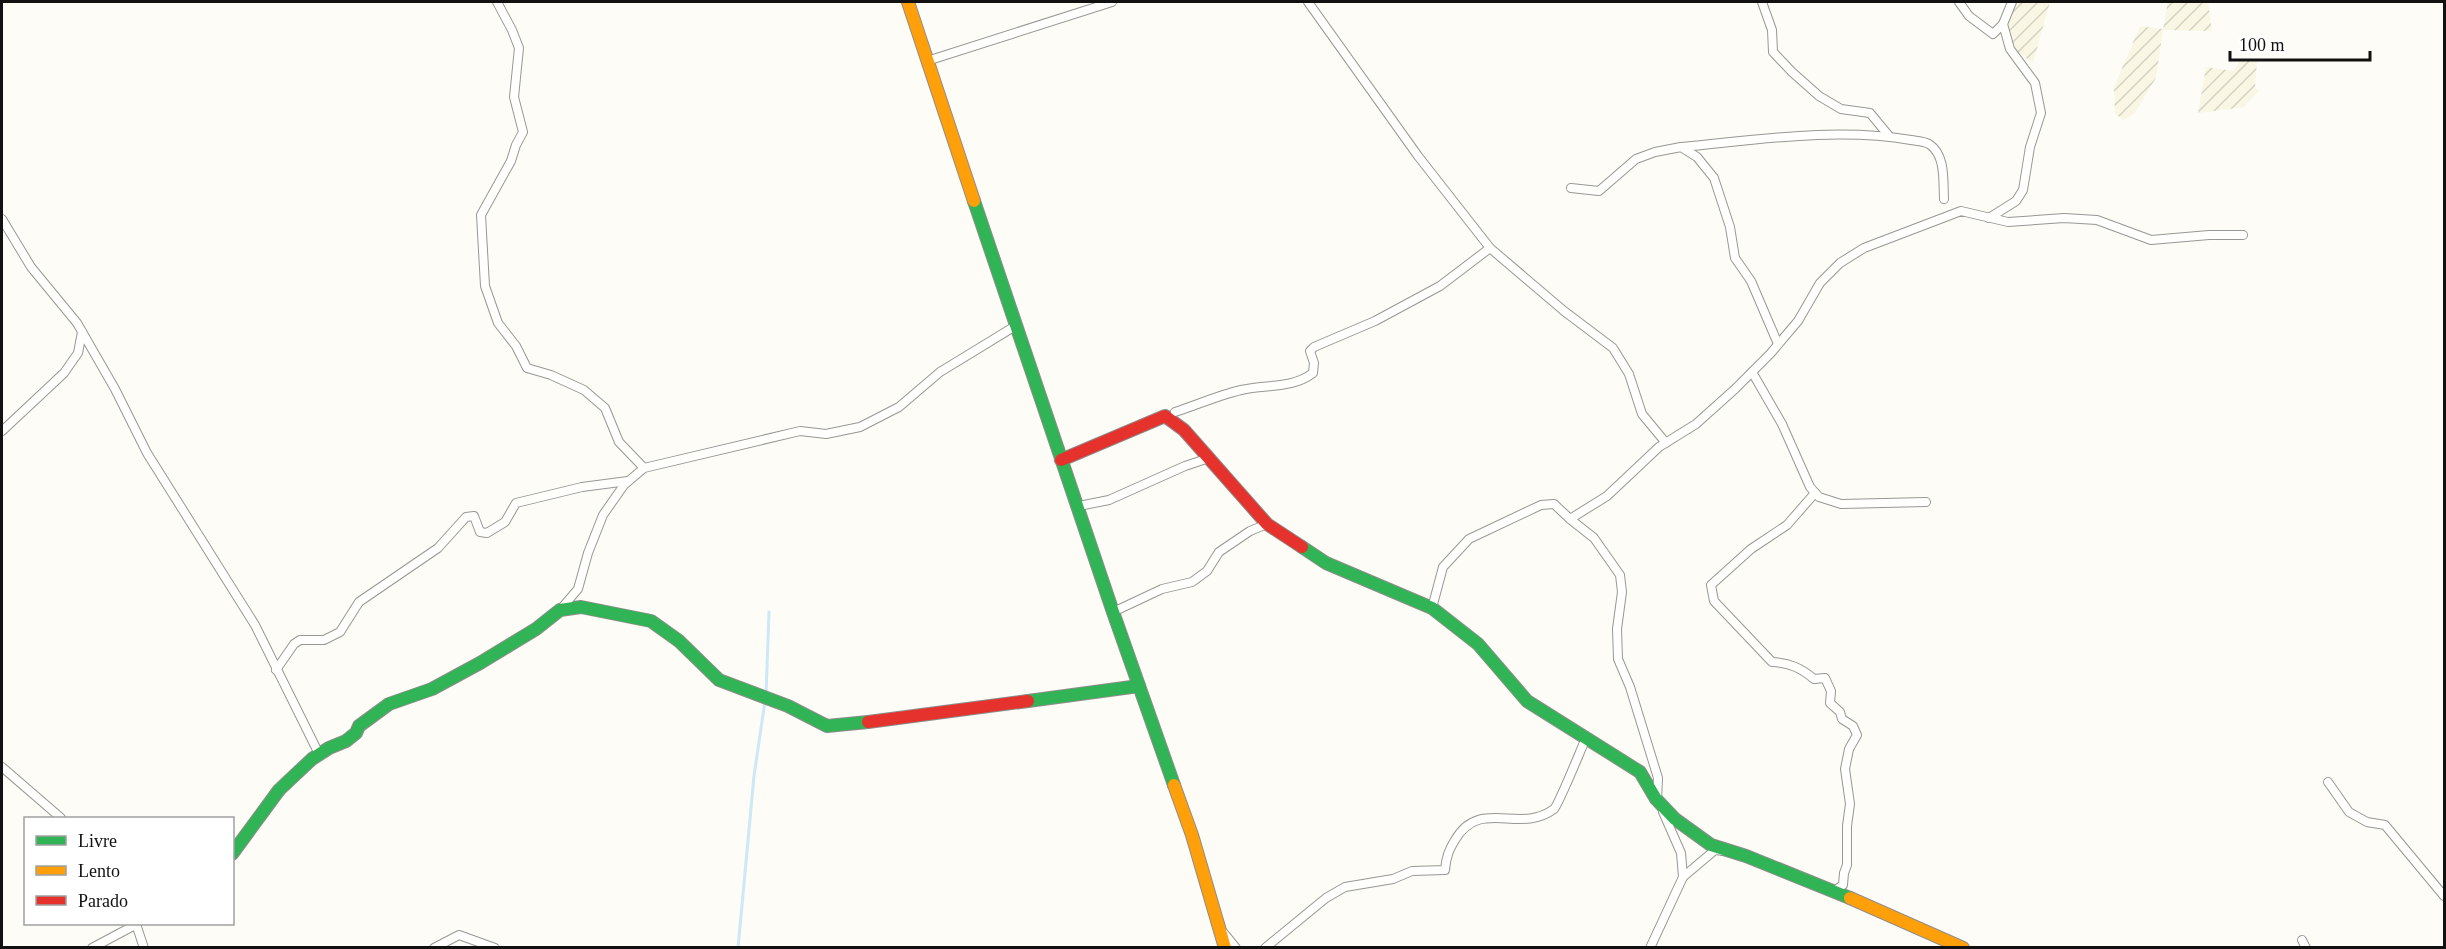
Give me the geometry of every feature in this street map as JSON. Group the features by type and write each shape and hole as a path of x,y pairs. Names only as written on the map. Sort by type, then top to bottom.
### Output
{"street":[{"path":"497,2 519,48 514,97 524,132 481,215 485,286 498,323 516,346 527,368 551,375 584,390 605,408 619,442 644,468"},
{"path":"908,2 1061,460 1079,506 1113,612 1192,836 1225,948"},
{"path":"927,61 1112,2"},
{"path":"1308,2 1418,156 1490,248 1556,304 1613,348 1629,374 1642,414 1666,443"},
{"path":"1762,2 1772,30 1773,52 1791,72 1819,96 1841,109 1870,113 1889,136"},
{"path":"1959,2 1969,16 1992,34 2003,24 2012,2"},
{"path":"1989,218 2016,201 2023,190 2030,147 2041,113 2035,82 2010,49 2003,24"},
{"path":"1571,188 1599,191 1636,159 1655,152 1682,147 1808,135 1889,136 1928,142 1938,153 1942,166 1944,199"},
{"path":"1682,147 1697,158 1714,178 1730,227 1735,258 1750,281 1778,344"},
{"path":"1570,519 1607,496 1666,443 1696,424 1752,372 1778,344 1798,321 1820,283 1840,263 1864,248 1961,211 2018,222 2064,218 2085,219 2117,227 2151,240 2209,235 2243,235"},
{"path":"2,219 31,267 82,332 115,389 147,453 255,625 319,754"},
{"path":"1175,412 1242,390 1285,385 1305,379 1313,373 1314,363 1310,351 1314,347 1375,321 1440,286 1490,248"},
{"path":"234,851 279,790 319,754 346,741 356,733 359,726 389,704 432,688 480,663 560,610 578,589 588,553 603,515 629,481 644,468 800,431 826,434 860,427 899,407 940,372 1017,326"},
{"path":"2,431 64,374 78,353 82,332"},
{"path":"1752,372 1782,424 1810,487 1820,497 1841,504 1926,502"},
{"path":"1061,460 1165,416 1184,430 1267,524 1326,563 1432,608 1478,644 1527,701 1547,716 1600,745 1640,772 1667,818 1681,854 1683,877"},
{"path":"1079,506 1109,500 1185,466 1209,458"},
{"path":"276,670 294,644 300,640 324,640 340,632 359,602 438,548 466,517 474,516 480,532 487,533 505,522 516,503 582,487 629,481"},
{"path":"1815,493 1787,525 1751,549 1711,585 1714,601 1773,662 1801,668 1814,679 1825,678 1831,691 1830,703 1840,712 1842,719 1853,726 1857,735 1849,749 1845,769 1850,804 1847,826 1847,865 1843,885 1832,891"},
{"path":"1432,608 1443,567 1472,537 1541,505 1554,504 1594,538 1620,575 1622,592 1617,629 1618,659 1630,687 1658,778 1656,800"},
{"path":"1113,612 1162,589 1192,582 1207,571 1219,552 1250,531 1267,524"},
{"path":"560,610 581,607 651,621 679,641 719,680 788,706 827,726 979,709 1139,686"},
{"path":"1265,948 1326,898 1345,887 1392,879 1412,871 1445,870 1448,852 1461,829 1472,821 1480,818 1526,820 1553,809 1559,802 1569,773 1586,738"},
{"path":"2,767 59,817"},
{"path":"2328,782 2349,812 2367,822 2385,825 2445,896"},
{"path":"1656,800 1675,819 1711,845 1881,910 1963,948"},
{"path":"1650,948 1683,877 1715,850 1729,851"},
{"path":"92,948 135,925"},
{"path":"137,925 144,948"},
{"path":"1218,925 1236,948"},
{"path":"434,948 459,935 495,948"}],"shaded area":[{"path":"2013,2 2050,2 2033,63 2012,48 2008,28"},
{"path":"2168,2 2208,2 2212,31 2163,30 2156,78 2134,114 2124,120 2115,114 2114,87 2140,26 2163,29"},
{"path":"2241,59 2257,60 2255,88 2259,91 2244,107 2198,113 2206,67 2234,71"}],"waterway":[{"path":"766,695 769,612"},
{"path":"738,948 754,776 765,701"}],"traffic: fast":[{"path":"974,201 1174,785"},
{"path":"1302,547 1326,563 1432,608 1478,644 1527,701 1640,772 1656,799 1675,819 1711,845 1746,856 1850,898"},
{"path":"234,851 279,790 312,759 346,741 356,733 359,726 389,704 432,689 480,663 536,629 560,610 581,607 651,621 679,641 719,680 788,706 827,726 868,722"},
{"path":"1028,701 1139,686"}],"traffic: slow":[{"path":"908,2 974,201"},
{"path":"1174,785 1192,835 1225,948"},
{"path":"1850,898 1963,948"}],"traffic: jam":[{"path":"1061,460 1165,416 1184,430 1267,524 1302,547"},
{"path":"868,722 1028,701"}]}
